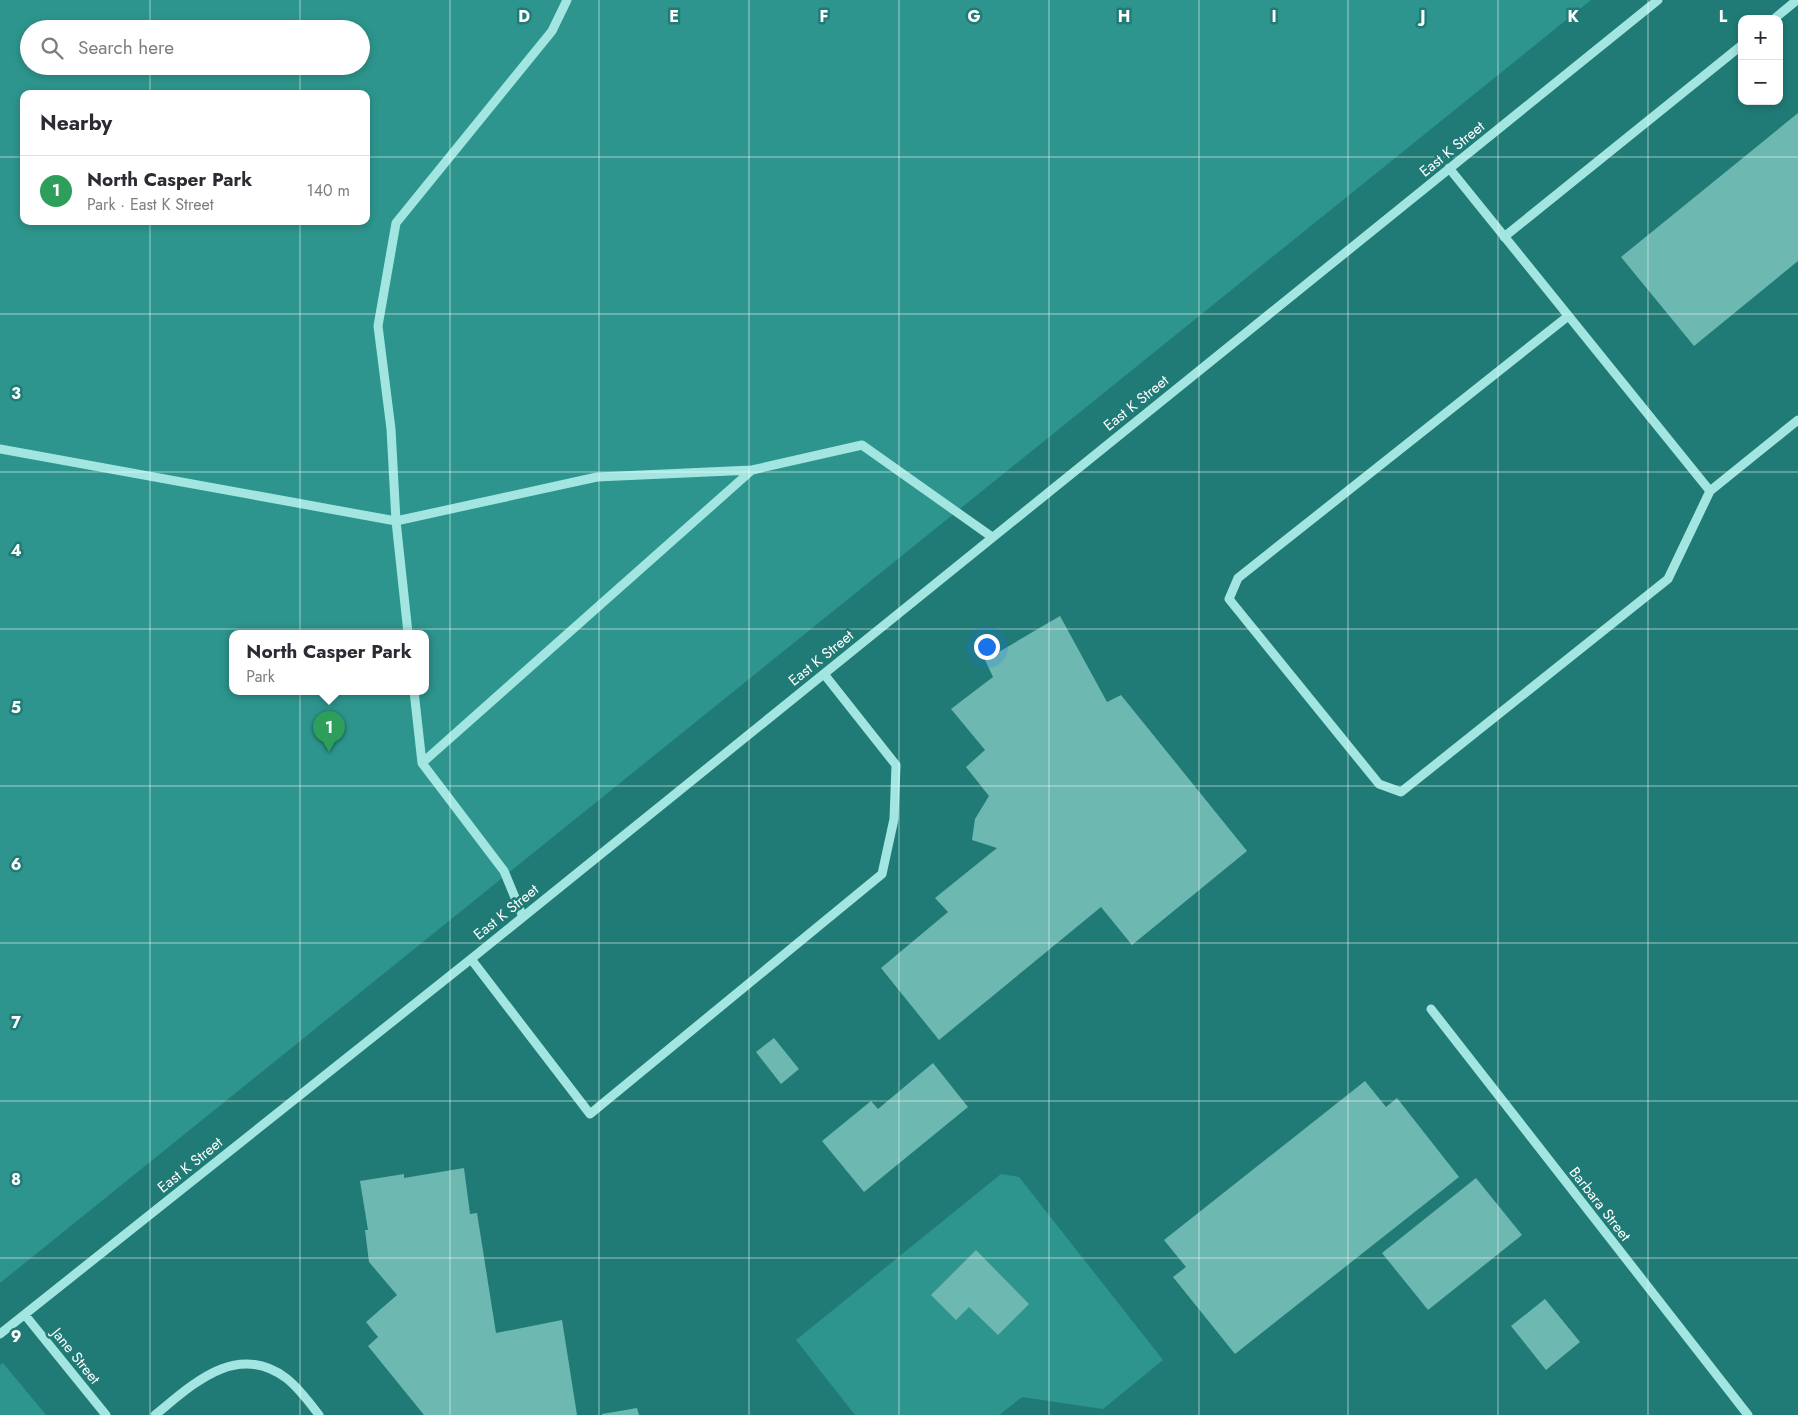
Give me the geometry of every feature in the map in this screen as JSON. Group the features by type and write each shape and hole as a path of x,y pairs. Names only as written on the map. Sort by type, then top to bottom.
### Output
{"street":[{"path":"408,630 396,521 391,428 378,326 396,224 552,31 567,0"},
{"name":"East K Street","path":"0,1334 471,959 1658,0"},
{"path":"1779,15 1797,0"},
{"path":"1504,237 1738,48"},
{"path":"1450,168 1567,317 1710,491"},
{"path":"1567,317 1238,578 1229,599 1379,784 1401,792 1668,579 1710,491 1798,420"},
{"path":"0,449 396,521 597,477 752,470 862,445 992,537"},
{"path":"422,763 752,470"},
{"path":"471,959 590,1114 882,874 894,819 896,765 824,674"},
{"path":"414,695 422,763 504,871 523,916"},
{"name":"Barbara Street","path":"1430,1009 1748,1415"},
{"name":"Jane Street","path":"25,1315 106,1415"},
{"path":"155,1415 198,1380 214,1370 232,1365 250,1364 269,1369 286,1378 319,1415"}],"green space":[{"path":"0,0 1591,0 0,1283"},
{"path":"1001,1174 1019,1177 1163,1360 1103,1409 1022,1397 999,1415 855,1415 796,1340"},
{"path":"3,1363 46,1415 0,1415 0,1365"}],"building":[{"path":"1798,113 1798,261 1694,346 1621,257"},
{"path":"1060,616 1107,702 1121,695 1247,851 1132,945 1101,907 939,1040 881,968 948,912 935,898 997,848 972,840 975,819 989,796 966,767 985,750 951,709 993,677 985,660"},
{"path":"774,1038 799,1069 781,1084 756,1052"},
{"path":"933,1063 968,1107 864,1192 822,1141 871,1101 878,1109"},
{"path":"1365,1081 1386,1107 1397,1098 1459,1177 1235,1354 1173,1277 1186,1267 1164,1240"},
{"path":"464,1168 470,1214 477,1213 496,1333 562,1320 577,1415 424,1415 368,1346 378,1337 366,1322 397,1295 369,1262 365,1230 368,1230 360,1181 404,1174 404,1178"},
{"path":"1476,1178 1522,1235 1428,1310 1382,1253"},
{"path":"976,1250 1029,1304 998,1335 969,1307 956,1320 931,1295"},
{"path":"1545,1299 1580,1342 1546,1370 1511,1326"},
{"path":"637,1408 639,1415 602,1415 602,1414"}],"place":[{"name":"North Casper Park","path":"329,752"}]}
